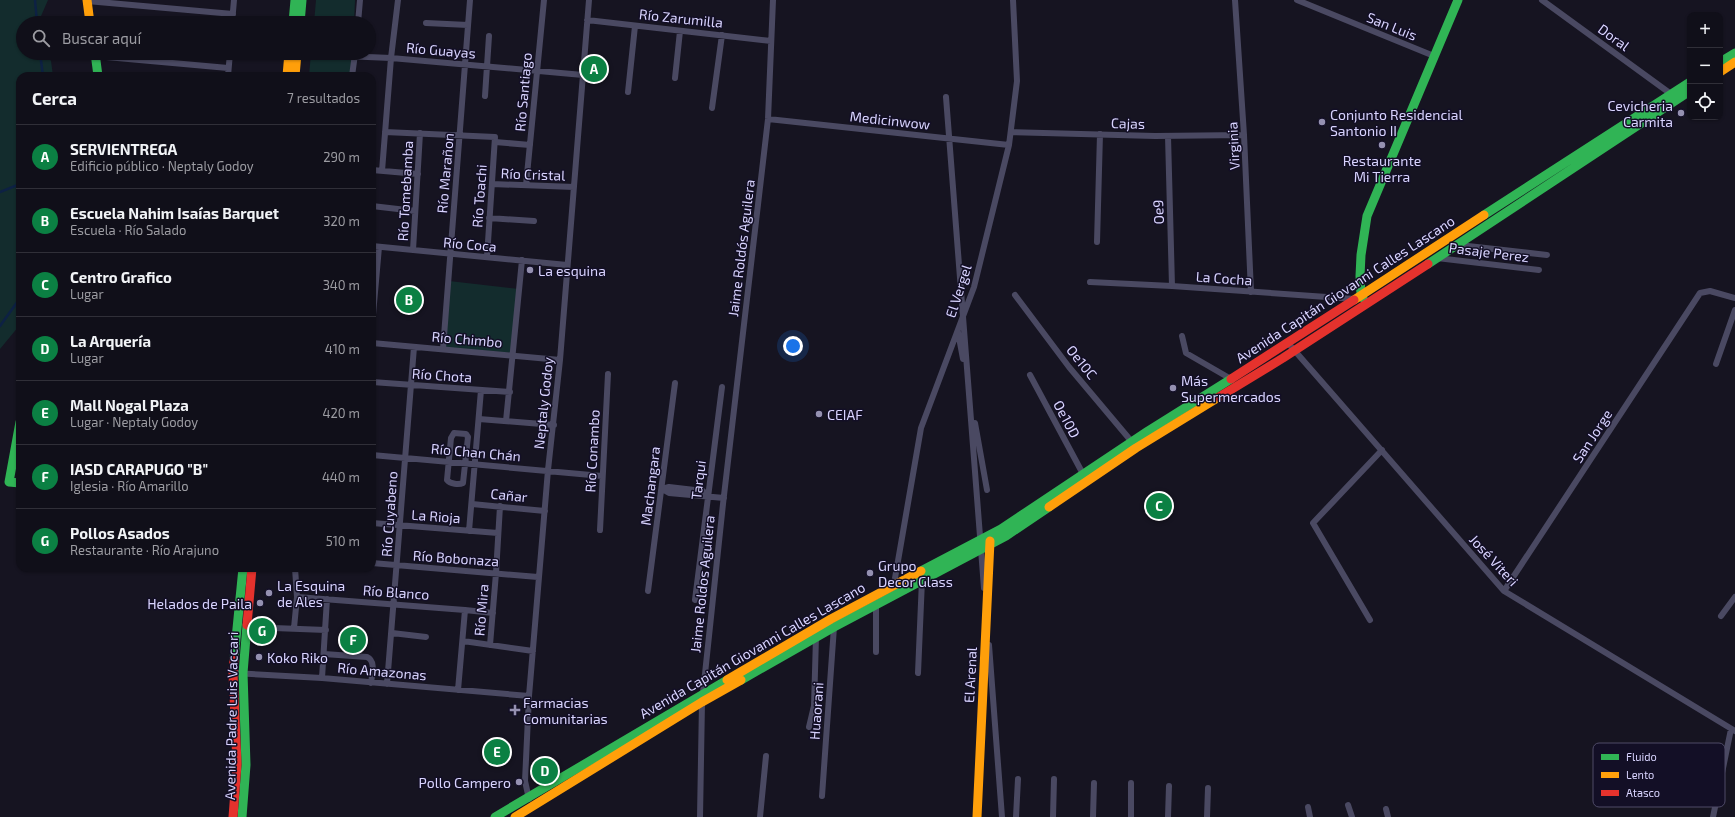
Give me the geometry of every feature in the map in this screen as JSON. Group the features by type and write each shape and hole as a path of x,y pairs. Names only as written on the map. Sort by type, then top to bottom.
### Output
{"main road":[{"path":"293,16 295,0"},
{"path":"301,16 302,0"},
{"path":"1367,304 1358,297 1360,255 1367,216 1458,0"},
{"path":"87,1 89,16"},
{"path":"1723,60 1735,53"},
{"path":"96,60 97,72"},
{"path":"288,72 292,60"},
{"path":"294,60 295,72"},
{"path":"1723,70 1735,63"},
{"name":"Avenida Capitán Giovanni Calles Lascano","path":"515,817 702,698 831,619 894,584 990,535 1687,84"},
{"name":"Avenida Capitán Giovanni Calles Lascano","path":"495,817 702,698 816,638 876,604 990,546 1136,448 1294,351 1459,245 1687,93"},
{"path":"16,445 9,482 16,483"},
{"name":"El Arenal","path":"977,817 990,535"},
{"name":"Avenida Padre Luis Vaccari","path":"233,817 237,764 238,673 243,572"},
{"name":"Avenida Padre Luis Vaccari","path":"242,817 246,765 238,673 247,627 252,572"}],"street":[{"path":"87,1 233,14 234,0"},
{"path":"359,16 360,0"},
{"path":"382,171 391,58 398,0"},
{"name":"Río Marañon","path":"442,349 470,0"},
{"name":"Río Santiago","path":"526,186 544,0"},
{"name":"Neptaly Godoy","path":"531,807 525,781 529,696 544,511 560,360 589,0"},
{"name":"Jaime Roldós Aguilera","path":"724,498 768,119 773,0"},
{"name":"El Vergel","path":"894,584 921,428 974,287 1012,132 1017,81 1013,0"},
{"name":"Virginia","path":"1235,0 1244,135 1251,292"},
{"name":"San Luis","path":"1297,0 1434,56"},
{"name":"Doral","path":"1542,0 1672,94"},
{"name":"Río Zarumilla","path":"587,20 771,40"},
{"path":"426,23 468,25"},
{"path":"628,92 635,26"},
{"path":"675,78 680,30"},
{"path":"712,108 722,35"},
{"path":"485,96 489,36"},
{"name":"Río Guayas","path":"376,57 583,75"},
{"path":"152,60 228,68"},
{"path":"228,72 229,60"},
{"path":"352,72 354,60"},
{"path":"946,97 1002,817"},
{"name":"Medicinwow","path":"768,119 1009,145"},
{"path":"385,132 420,132 460,135 530,145"},
{"name":"Río Tomebamba","path":"413,250 420,132"},
{"name":"Cajas","path":"1012,132 1168,136 1244,135"},
{"path":"1097,242 1100,134"},
{"name":"Oe9","path":"1168,136 1172,286"},
{"name":"Río Toachi","path":"487,257 495,140"},
{"path":"376,170 418,174"},
{"name":"Río Cristal","path":"492,184 574,187"},
{"path":"376,206 415,211"},
{"path":"490,218 534,221"},
{"path":"1459,245 1547,254"},
{"name":"Río Coca","path":"376,247 567,265"},
{"path":"376,281 379,247"},
{"name":"Pasaje Perez","path":"1437,258 1539,270"},
{"path":"506,421 514,356 522,260"},
{"name":"La Cocha","path":"1090,282 1358,297"},
{"name":"San Jorge","path":"1504,591 1700,293 1710,291 1735,298"},
{"name":"Oe10C","path":"1014,295 1070,367 1132,442"},
{"path":"1716,364 1735,310"},
{"path":"958,331 987,490"},
{"path":"1182,336 1186,354 1231,379"},
{"name":"Río Chimbo","path":"376,343 560,360"},
{"name":"José Viteri","path":"1288,343 1504,591 1733,730"},
{"name":"Río Cuyabeno","path":"388,684 414,347"},
{"name":"Río Conambo","path":"600,530 608,374"},
{"name":"Oe10D","path":"1030,375 1083,474"},
{"name":"Río Chota","path":"376,382 510,392"},
{"name":"Machangara","path":"648,591 675,383"},
{"name":"Tarqui","path":"695,600 722,387"},
{"path":"469,531 481,390"},
{"path":"479,419 554,425"},
{"path":"454,433 467,435 466,463 463,483 450,483 447,480 449,462 451,438 454,433"},
{"path":"1370,620 1312,523 1382,450"},
{"name":"Río Chan Chán","path":"376,455 602,476"},
{"path":"662,489 670,493 724,498"},
{"name":"Jaime Roldos Aguilera","path":"700,817 702,698 724,498"},
{"name":"Cañar","path":"472,504 544,511"},
{"name":"Río Mira","path":"490,645 500,506"},
{"name":"La Rioja","path":"376,524 498,533"},
{"name":"Río Bobonaza","path":"376,563 538,577"},
{"path":"294,628 297,597 295,572"},
{"path":"918,673 922,580"},
{"name":"Río Blanco","path":"297,597 493,613"},
{"path":"1721,616 1735,597"},
{"path":"322,678 327,599"},
{"path":"876,604 876,652"},
{"path":"458,690 466,610"},
{"path":"247,627 326,630"},
{"name":"Huaorani","path":"822,796 834,627"},
{"path":"392,634 426,637"},
{"path":"809,728 814,706 816,638"},
{"path":"463,641 533,651"},
{"path":"324,654 371,658 371,683"},
{"name":"Río Amazonas","path":"238,673 322,678 529,696"},
{"path":"1725,765 1733,730"},
{"path":"760,817 766,756"},
{"path":"1016,817 1018,779"},
{"path":"1053,817 1054,779"},
{"path":"1093,817 1094,783"},
{"path":"1131,783 1131,817"},
{"path":"1168,817 1169,786"},
{"path":"1207,817 1208,788"},
{"path":"1348,805 1352,817"},
{"path":"1308,807 1310,817"},
{"path":"1713,817 1715,807"},
{"path":"1386,809 1388,817"}],"green space":[{"path":"0,0 48,0 41,16 16,16 16,60 50,60 52,72 16,72 16,330 0,349"},
{"path":"316,0 355,0 354,16 315,16"},
{"path":"310,60 352,60 351,72 309,72"},
{"path":"449,281 519,289 513,353 446,348"}],"waterway":[{"path":"35,0 36,16"},
{"path":"41,60 42,72"},
{"path":"0,192 16,186"},
{"path":"0,326 16,304"}],"traffic: fast":[{"path":"294,16 295,0"},
{"path":"301,16 302,0"},
{"path":"1363,298 1361,295 1360,276 1361,255 1367,216 1458,0"},
{"path":"1723,60 1735,53"},
{"path":"96,60 97,72"},
{"path":"1484,215 1687,84"},
{"path":"1428,264 1687,93"},
{"path":"921,571 1001,529 1148,431 1231,379"},
{"path":"16,444 9,482 16,483"},
{"path":"741,680 834,627 1006,536 1049,507"},
{"path":"234,659 243,572"},
{"path":"242,817 246,765 243,673 247,625"},
{"path":"495,817 727,680"}],"traffic: slow":[{"path":"87,0 89,16"},
{"path":"287,72 288,60"},
{"path":"295,72 296,60"},
{"path":"1723,70 1735,62"},
{"path":"1354,300 1484,215"},
{"path":"1049,507 1136,448 1219,397"},
{"path":"977,817 990,541"},
{"path":"727,680 831,619 921,571"},
{"path":"515,817 702,702 741,680"}],"traffic: jam":[{"path":"1219,397 1283,358 1428,264"},
{"path":"1231,379 1354,300"},
{"path":"247,625 252,572"},
{"path":"233,817 237,764 233,673 234,659"}],"place":[{"name":"SERVIENTREGA","path":"594,69"},
{"name":"Cevicheria Carmita","path":"1681,113"},
{"name":"Conjunto Residencial Santonio II","path":"1322,122"},
{"name":"Restaurante Mi Tierra","path":"1382,145"},
{"name":"La esquina","path":"530,270"},
{"name":"Escuela Nahim Isaías Barquet","path":"409,300"},
{"name":"Más Supermercados","path":"1173,388"},
{"name":"CEIAF","path":"819,414"},
{"name":"Centro Grafico","path":"1159,506"},
{"name":"Grupo Decor Glass","path":"870,573"},
{"name":"La Esquina de Ales","path":"269,593"},
{"name":"Helados de Paila","path":"260,603"},
{"name":"Pollos Asados","path":"262,631"},
{"name":"IASD CARAPUGO \"B\"","path":"353,640"},
{"name":"Koko Riko","path":"259,657"},
{"name":"Farmacias Comunitarias","path":"515,710"},
{"name":"Mall Nogal Plaza","path":"497,752"},
{"name":"La Arquería","path":"545,771"},
{"name":"Pollo Campero","path":"519,782"}]}
